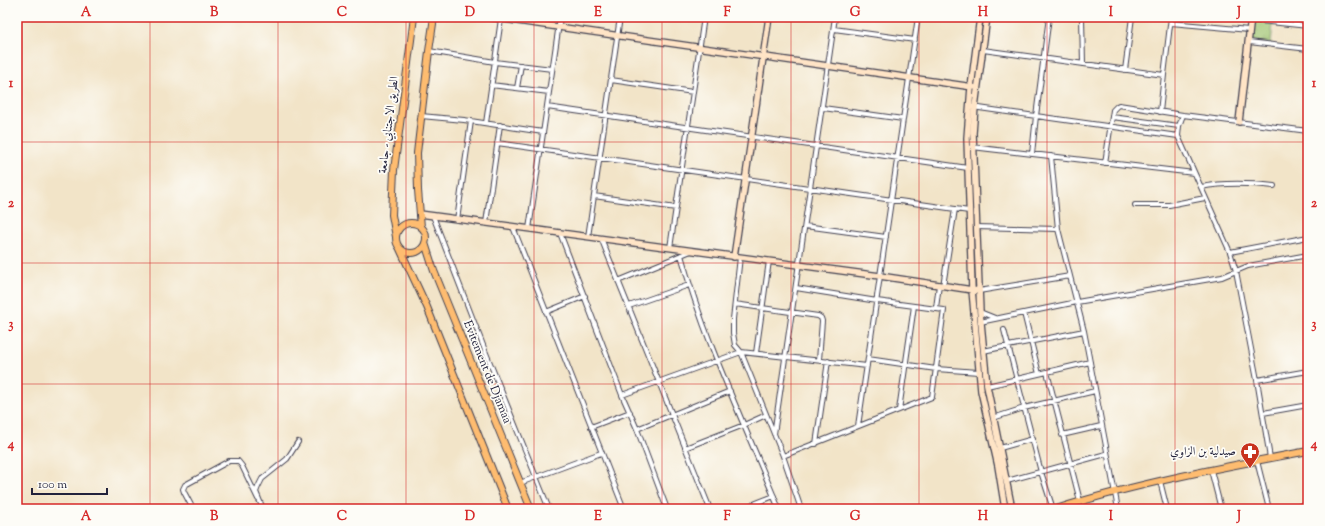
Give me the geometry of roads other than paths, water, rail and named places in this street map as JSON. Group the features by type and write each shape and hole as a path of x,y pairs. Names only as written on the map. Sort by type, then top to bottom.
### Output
{"main road":[{"name":"الطريق الاجتنابي - جامعة","path":"396,237 392,215 394,170 414,17"},
{"path":"400,249 405,252 417,252 422,248 426,237 421,227 417,171 421,116 434,17"},
{"path":"421,227 411,223 401,227 397,231 397,243 422,295 508,509"},
{"name":"Evitement de Djamaa","path":"425,243 434,271 531,509"},
{"path":"1054,509 1160,481 1308,451"}],"street":[{"path":"489,17 978,88"},
{"path":"529,229 560,17"},
{"path":"588,237 620,17"},
{"path":"670,248 704,17"},
{"path":"734,257 769,17"},
{"path":"774,434 823,108 835,17"},
{"path":"858,426 918,17"},
{"path":"980,17 971,87 973,133 968,168 972,290 983,351 987,386 1012,509"},
{"path":"972,107 978,88 987,17"},
{"path":"1032,154 1049,17"},
{"path":"1082,17 1083,64"},
{"path":"1125,70 1132,17"},
{"path":"1160,112 1171,17"},
{"path":"1239,122 1249,42 1250,18 1308,26"},
{"path":"486,123 501,19"},
{"path":"1171,23 1250,30"},
{"path":"834,29 915,40"},
{"path":"1249,42 1308,49"},
{"path":"983,50 1164,75"},
{"path":"429,51 495,62 552,69"},
{"path":"518,88 521,65"},
{"path":"611,80 693,92"},
{"path":"492,85 549,92"},
{"path":"1104,163 1114,108 1119,105 1160,112 1308,131"},
{"path":"547,107 968,168"},
{"path":"972,107 1178,136"},
{"path":"823,108 903,119"},
{"path":"1183,115 1179,126 1178,136 1230,252 1236,271 1270,458"},
{"path":"421,116 471,121 543,132"},
{"path":"1112,117 1179,126"},
{"path":"457,220 471,121"},
{"path":"486,223 500,125"},
{"path":"497,143 969,211"},
{"path":"970,147 1194,173"},
{"path":"970,147 980,312 977,322 978,372 998,466 1005,509"},
{"path":"1050,156 1058,229 1084,331 1106,454 1118,509"},
{"path":"1201,187 1217,183 1274,186"},
{"path":"594,196 676,208"},
{"path":"1135,205 1177,204 1205,198"},
{"path":"936,308 955,209"},
{"path":"420,214 880,276 979,291 1070,276"},
{"path":"433,216 486,354 549,509"},
{"path":"805,226 886,238"},
{"path":"513,227 624,509"},
{"path":"976,227 1058,229"},
{"path":"560,233 667,509"},
{"path":"1230,252 1308,237"},
{"path":"601,238 710,509"},
{"path":"618,281 691,251"},
{"path":"681,255 689,285 718,361 779,509"},
{"path":"977,322 1077,302 1222,277 1248,266 1308,255"},
{"path":"740,258 733,319 735,345 741,352 783,456 801,509"},
{"path":"756,353 769,261"},
{"path":"629,306 689,285"},
{"path":"783,456 932,397 944,310 796,288"},
{"path":"546,312 585,296"},
{"path":"735,304 818,316 821,318 822,327 819,360"},
{"path":"899,410 914,306"},
{"path":"980,312 998,318"},
{"path":"1024,313 1039,374"},
{"path":"1004,330 1024,408 1054,509"},
{"path":"983,351 1084,331"},
{"path":"622,395 741,352 867,366"},
{"path":"868,359 936,369 978,372"},
{"path":"816,444 828,361"},
{"path":"987,386 1090,362"},
{"path":"1257,380 1307,371 1308,378"},
{"path":"1047,372 1080,501"},
{"path":"993,418 1024,408 1095,391"},
{"path":"637,429 730,392"},
{"path":"1263,413 1308,405"},
{"path":"591,427 630,412"},
{"path":"685,448 766,415"},
{"path":"1062,435 1101,426"},
{"path":"1000,448 1033,439"},
{"path":"258,499 256,492 262,479 287,459 298,442"},
{"path":"520,483 601,453"},
{"path":"1006,481 1106,454"},
{"path":"193,509 184,492 185,485 230,461 238,461 242,466 263,509"},
{"path":"1257,461 1269,509"},
{"path":"1211,470 1221,509"},
{"path":"1160,481 1167,509"},
{"path":"741,509 774,496"},
{"path":"1292,509 1308,506"}],"place":[{"name":"صيدلية بن الزاوي","path":"1250,469"}]}
